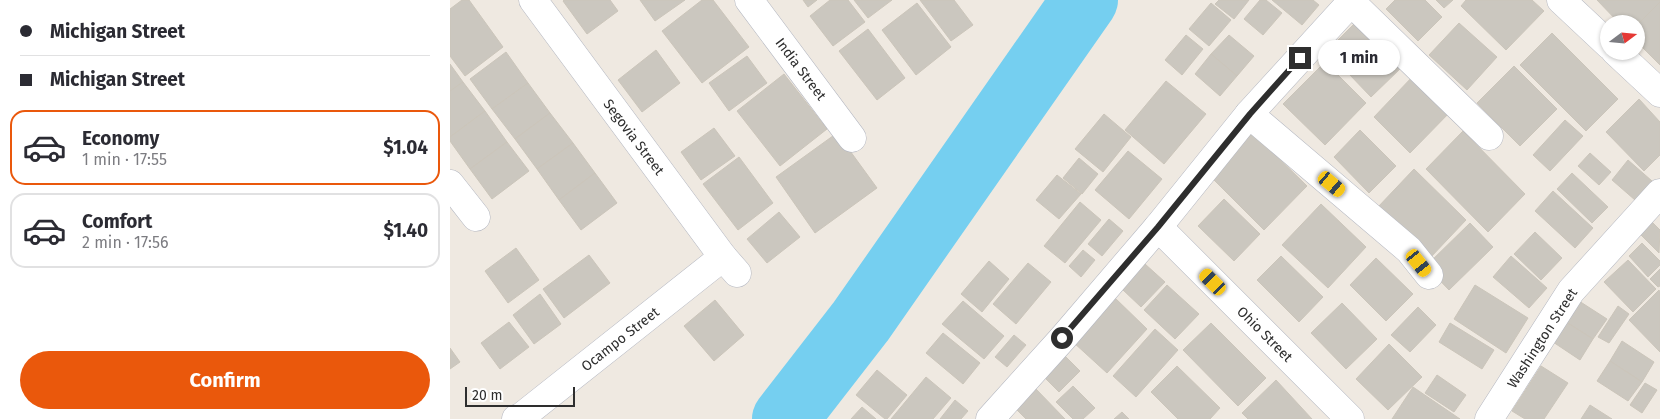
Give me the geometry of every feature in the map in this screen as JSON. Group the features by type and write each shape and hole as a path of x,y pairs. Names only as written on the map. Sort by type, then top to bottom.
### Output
{"street":[{"name":"Segovia Street","path":"533,0 730,265"},
{"name":"India Street","path":"749,0 852,138"},
{"path":"1561,0 1600,37"},
{"path":"990,419 1158,227 1250,114 1352,1 1489,136"},
{"path":"1625,60 1660,93"},
{"path":"1250,114 1409,250 1429,275"},
{"path":"450,184 476,217"},
{"name":"Washington Street","path":"1489,419 1571,291 1660,193"},
{"name":"Ohio Street","path":"1158,227 1350,419"},
{"name":"Ocampo Street","path":"516,419 730,265"}],"building":[{"path":"462,0 469,0 503,47 465,76 450,56 450,9"},
{"path":"564,0 610,0 618,11 587,34"},
{"path":"640,0 685,0 655,21"},
{"path":"702,0 713,0 749,47 702,83 662,31"},
{"path":"803,0 817,0 808,7"},
{"path":"830,0 848,0 865,22 833,46 810,16"},
{"path":"854,0 892,0 868,18"},
{"path":"920,0 954,0 973,25 951,41"},
{"path":"1219,0 1249,0 1234,19 1215,4"},
{"path":"1260,0 1266,0 1282,13 1263,35 1244,19"},
{"path":"1272,0 1313,0 1319,5 1302,25"},
{"path":"1395,0 1425,0 1442,17 1418,41 1386,9"},
{"path":"1436,0 1453,0 1444,8"},
{"path":"1466,0 1532,0 1544,11 1506,50 1461,6"},
{"path":"1597,0 1660,0 1645,17 1645,15 1611,15"},
{"path":"1660,2 1660,65 1645,50 1645,17"},
{"path":"917,3 951,47 916,75 882,30"},
{"path":"1211,3 1231,20 1209,46 1189,29"},
{"path":"1357,21 1402,67 1371,97 1327,51"},
{"path":"1459,23 1497,57 1467,90 1429,55"},
{"path":"868,29 905,78 877,100 839,51"},
{"path":"1552,33 1618,99 1586,131 1520,65"},
{"path":"1186,35 1203,49 1182,75 1165,60"},
{"path":"1229,35 1254,56 1237,76 1211,54"},
{"path":"656,50 680,83 642,112 618,80"},
{"path":"506,52 528,83 492,109 470,79"},
{"path":"1211,54 1237,76 1220,96 1195,74"},
{"path":"747,56 767,83 729,111 709,83"},
{"path":"1325,62 1366,103 1325,145 1283,104"},
{"path":"450,64 463,82 450,91"},
{"path":"1514,66 1557,109 1520,146 1477,103"},
{"path":"784,74 827,129 780,166 737,111"},
{"path":"1415,74 1452,110 1410,153 1374,117"},
{"path":"1166,81 1206,114 1164,164 1125,130"},
{"path":"463,82 485,111 450,137 450,91"},
{"path":"528,83 550,113 515,139 492,109"},
{"path":"1639,99 1660,122 1660,155 1644,171 1606,132"},
{"path":"485,111 507,142 470,169 450,141 450,137"},
{"path":"550,113 573,143 537,169 515,139"},
{"path":"1104,114 1131,137 1103,172 1075,149"},
{"path":"1565,120 1583,136 1550,171 1533,155"},
{"path":"714,128 735,156 701,180 681,152"},
{"path":"1360,130 1396,166 1369,193 1334,157"},
{"path":"1463,131 1525,194 1488,232 1426,169"},
{"path":"837,133 877,188 815,233 776,177"},
{"path":"1253,133 1307,186 1264,230 1210,176"},
{"path":"507,142 529,171 492,199 470,169"},
{"path":"573,143 595,173 559,200 537,169"},
{"path":"1128,151 1162,179 1129,219 1095,190"},
{"path":"1590,153 1611,172 1599,185 1578,166"},
{"path":"739,157 773,203 738,230 703,184"},
{"path":"1079,158 1098,174 1082,194 1063,178"},
{"path":"1628,160 1652,181 1635,200 1612,180"},
{"path":"1414,169 1466,220 1430,258 1378,207"},
{"path":"595,173 617,203 581,230 559,200"},
{"path":"1572,173 1608,207 1592,223 1557,189"},
{"path":"1057,175 1081,194 1059,219 1036,200"},
{"path":"1553,191 1593,228 1575,248 1535,211"},
{"path":"1224,199 1260,234 1234,261 1198,226"},
{"path":"1080,202 1101,220 1065,263 1044,246"},
{"path":"1321,204 1366,247 1328,288 1282,245"},
{"path":"779,212 800,237 767,263 747,239"},
{"path":"1109,219 1123,231 1102,256 1088,244"},
{"path":"1650,220 1660,230 1659,253 1638,232"},
{"path":"1470,223 1493,247 1449,290 1426,266"},
{"path":"1535,232 1562,258 1541,280 1514,254"},
{"path":"1642,243 1660,261 1660,265 1648,277 1629,256"},
{"path":"516,248 539,280 508,303 485,271"},
{"path":"1083,250 1095,260 1081,277 1069,266"},
{"path":"589,255 610,283 564,318 543,289"},
{"path":"1281,256 1323,297 1299,322 1257,280"},
{"path":"1511,256 1547,288 1529,308 1493,277"},
{"path":"1376,258 1413,294 1386,321 1350,285"},
{"path":"1628,260 1656,289 1633,312 1604,282"},
{"path":"989,261 1009,279 982,312 961,294"},
{"path":"1028,263 1051,282 1016,324 993,304"},
{"path":"1145,264 1165,282 1141,307 1122,289"},
{"path":"1660,269 1660,286 1658,287 1650,279"},
{"path":"1167,285 1199,314 1175,339 1144,310"},
{"path":"1475,285 1528,318 1506,353 1454,319"},
{"path":"1659,290 1660,292 1660,352 1629,320"},
{"path":"540,294 561,324 534,344 513,315"},
{"path":"1114,297 1147,329 1107,373 1073,342"},
{"path":"715,300 744,335 714,361 684,326"},
{"path":"963,301 1004,336 984,359 942,324"},
{"path":"1579,301 1607,319 1593,339 1566,322"},
{"path":"1342,303 1377,339 1346,369 1311,333"},
{"path":"1618,306 1629,314 1609,343 1598,337"},
{"path":"1418,307 1436,325 1410,352 1391,335"},
{"path":"509,322 529,347 500,369 481,343"},
{"path":"1566,322 1593,339 1580,360 1553,342"},
{"path":"1211,323 1266,378 1238,406 1183,350"},
{"path":"1450,323 1494,350 1482,369 1439,342"},
{"path":"1155,329 1178,350 1136,397 1113,376"},
{"path":"943,333 980,363 963,384 926,353"},
{"path":"1014,335 1026,345 1007,367 995,357"},
{"path":"1622,341 1654,362 1642,382 1610,361"},
{"path":"1389,344 1422,377 1388,410 1356,379"},
{"path":"450,348 460,362 450,369"},
{"path":"1064,355 1080,371 1059,392 1043,376"},
{"path":"1610,361 1642,382 1628,401 1597,381"},
{"path":"1177,366 1220,408 1210,419 1178,419 1151,392"},
{"path":"1541,366 1568,383 1544,419 1525,419 1512,411"},
{"path":"877,370 907,395 887,419 856,395"},
{"path":"1437,375 1466,395 1454,412 1425,393"},
{"path":"926,377 951,398 933,419 891,419"},
{"path":"1276,380 1312,419 1248,419 1242,413"},
{"path":"1645,383 1657,390 1642,413 1630,405"},
{"path":"1073,386 1095,408 1083,419 1073,419 1056,402"},
{"path":"1413,387 1460,419 1392,419"},
{"path":"1035,388 1065,419 1026,419 1015,408"},
{"path":"955,400 968,411 961,419 940,419"},
{"path":"1590,405 1612,419 1581,419"},
{"path":"862,407 876,419 851,419"},
{"path":"1122,412 1129,419 1114,419"}],"waterway":[{"path":"785,419 861,321 1085,0"}],"route":[{"path":"1062,338 1158,227 1250,114 1300,58"}]}
